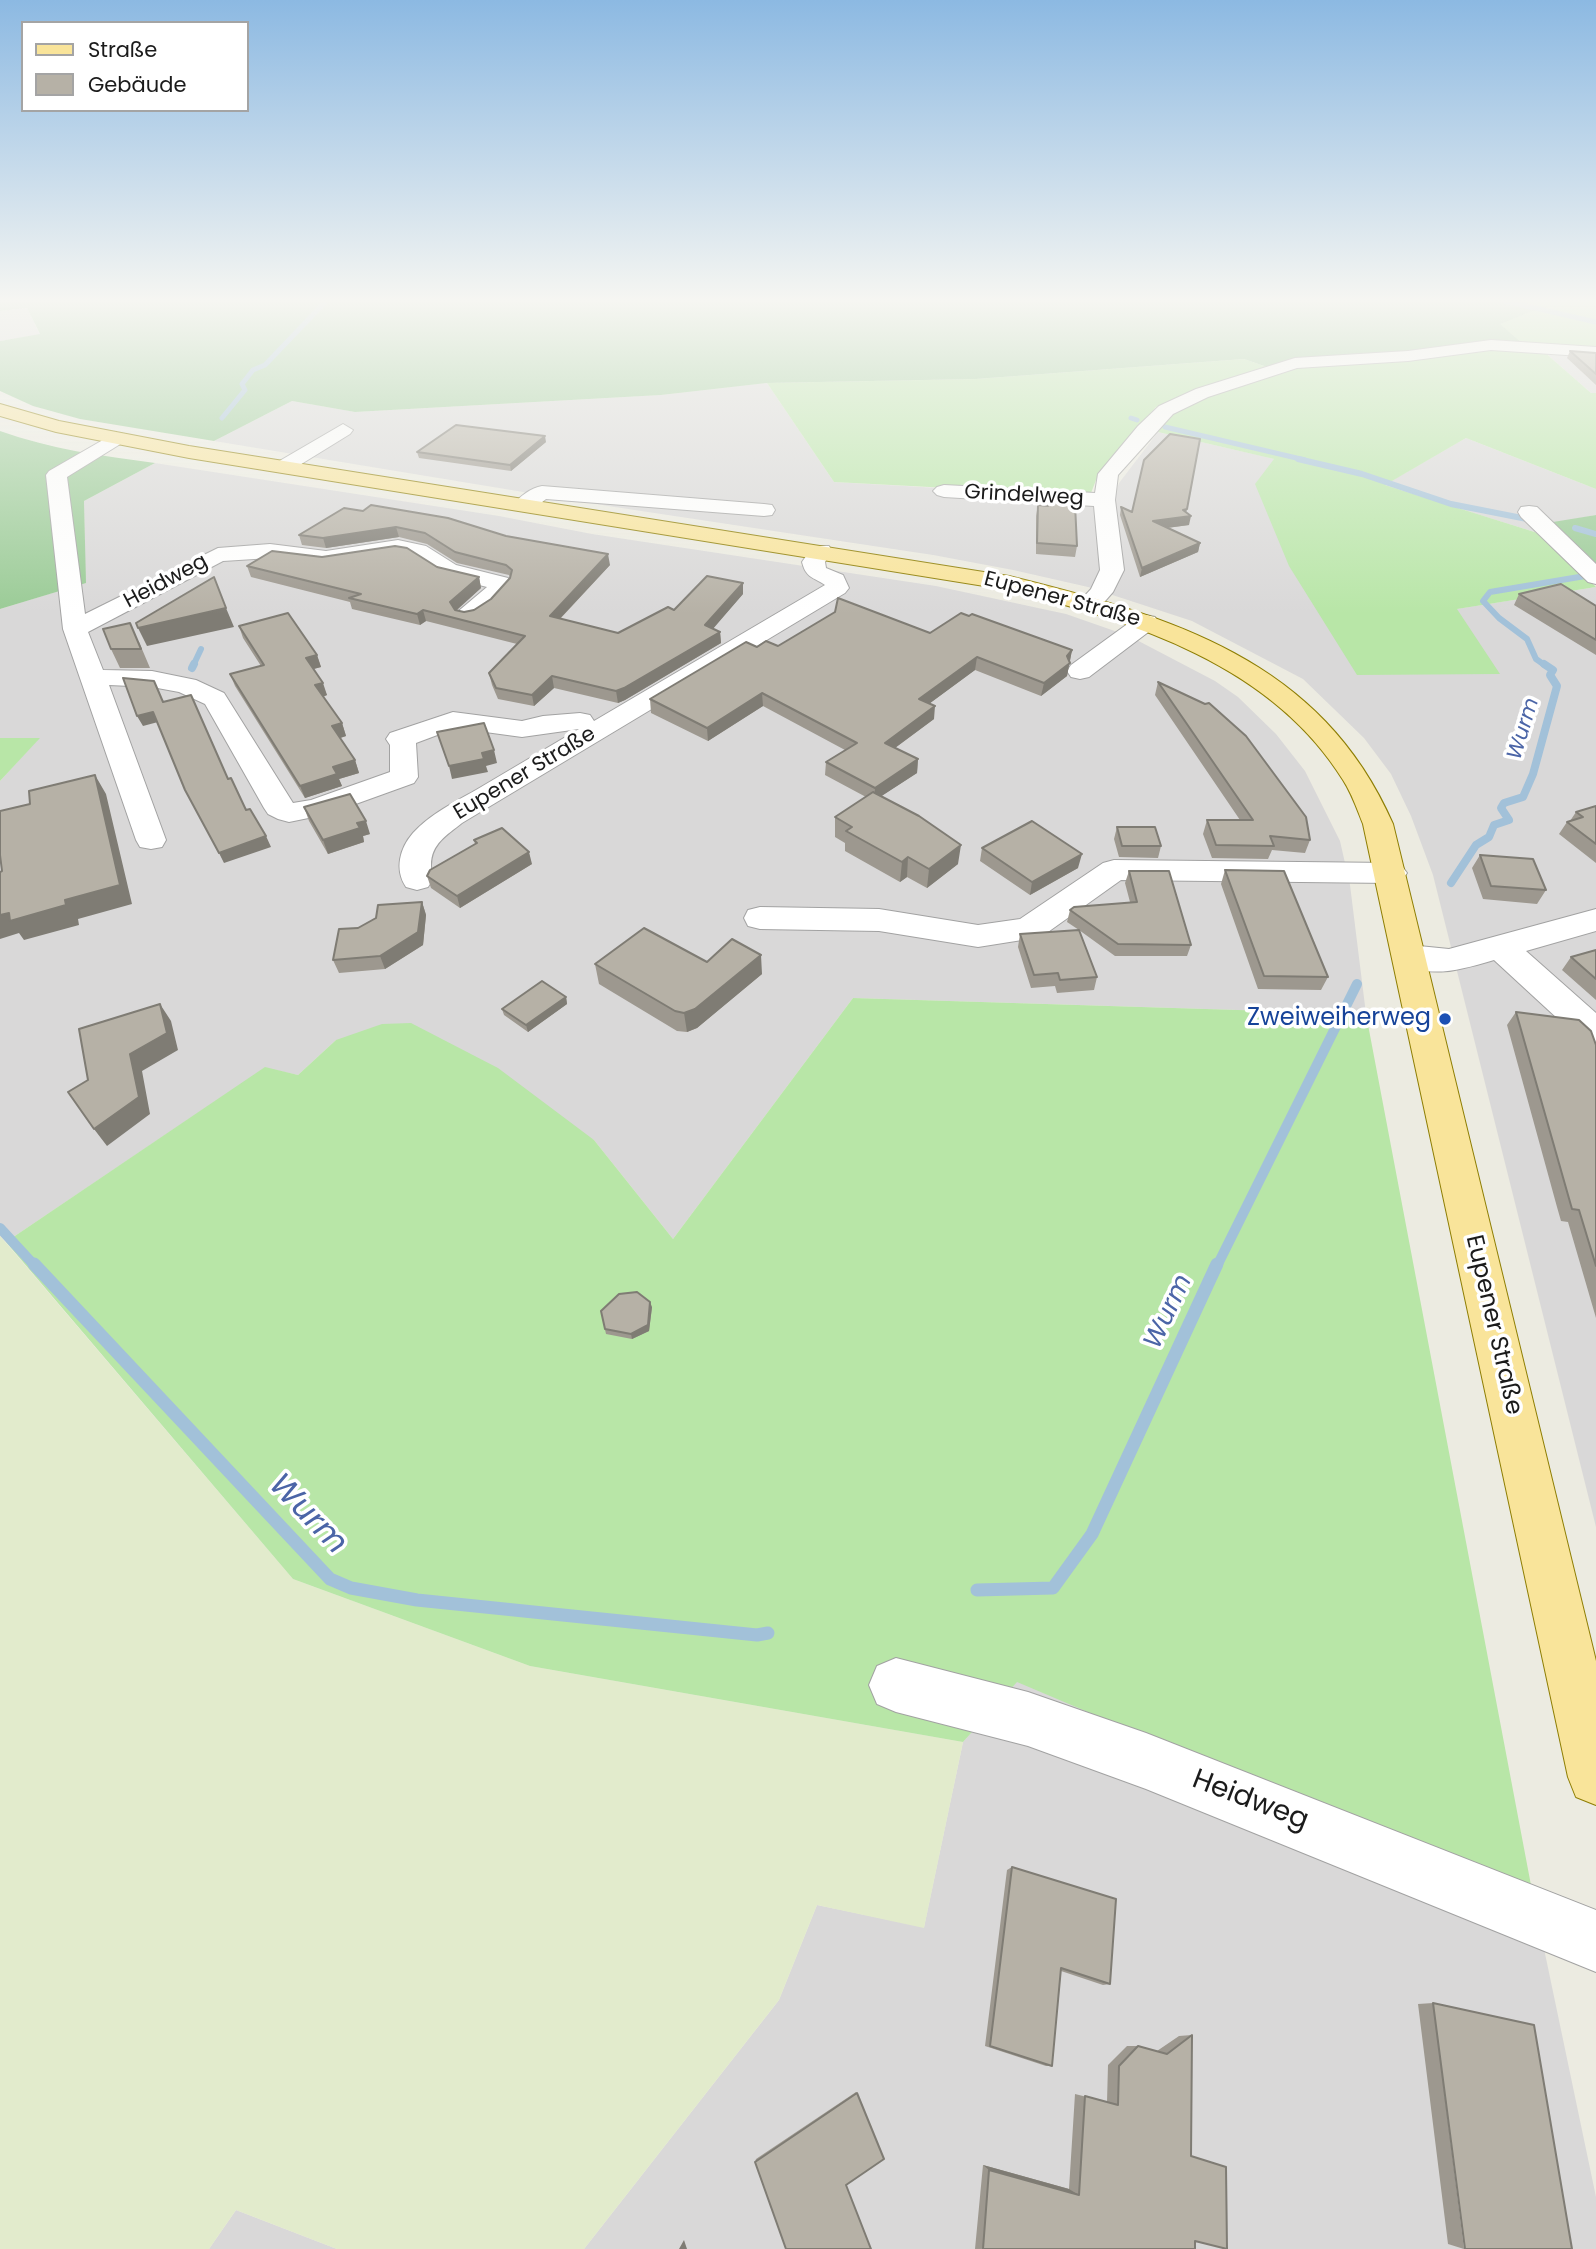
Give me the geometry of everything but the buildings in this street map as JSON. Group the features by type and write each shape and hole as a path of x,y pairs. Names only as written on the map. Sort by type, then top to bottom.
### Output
{"main road":[{"name":"Eupener Straße","path":"0,410 115,439 996,580 1090,603 1146,622 1213,652 1261,680 1298,710 1326,737 1358,780 1378,824 1596,1777"}],"street":[{"name":"Grindelweg","path":"1090,603 1101,592 1112,570 1104,500 1108,474 1145,430 1167,410 1182,404"},
{"path":"283,467 343,430"},
{"path":"115,439 56,475 75,629 150,840"},
{"name":"Grindelweg","path":"944,491 1104,500"},
{"path":"524,505 542,492 764,510"},
{"path":"1529,512 1596,577"},
{"name":"Heidweg","path":"75,629 218,555 270,551 326,558 398,547 418,551 449,570 500,583 499,589 467,614"},
{"name":"Eupener Straße","path":"417,880 414,862 417,846 451,817 837,588 835,580 816,572 813,562 821,551"},
{"path":"1080,671 1146,622"},
{"path":"91,677 176,684 215,699 279,808 289,813 317,808 404,777 404,745 400,739 453,720 523,729 543,724 580,721"},
{"path":"760,918 879,920 978,936 1029,929 1114,870 1391,873"},
{"path":"1409,957 1449,961 1596,920"},
{"path":"1502,948 1596,1033"},
{"name":"Heidweg","path":"896,1685 1028,1719 1146,1761 1596,1941"}],"shaded area":[{"path":"286,404 309,404 355,412 500,404 781,404 834,482 939,488 1112,504 1119,483 1158,432 1275,459 1456,609 1596,587 1596,1527 1433,875 1411,816 1391,774 1364,738 1303,679 1192,621 1088,587 1013,570 214,441"},
{"path":"1466,438 1596,489 1596,515 1554,523 1596,563 1596,585 1544,535 1384,485"},
{"path":"155,463 499,516 592,534 936,586 1066,614 1129,636 1215,681 1238,697 1276,734 1305,771 1340,841 1350,885 1366,1014 853,998 673,1239 594,1140 336,1040 298,1075 265,1068 6,1242 0,1236 0,781 39,738 0,738 0,609 85,583 84,501"},
{"path":"1017,1681 1534,1901 1596,2197 1596,2249 584,2249 779,2000 817,1905 924,1927 963,1742"},
{"path":"236,2210 337,2249 209,2249"}],"green space":[{"path":"28,404 286,404 214,441 80,419"},
{"path":"309,404 500,404 355,412"},
{"path":"781,404 1164,404 1156,407 1096,480 1091,493 1083,495 834,482"},
{"path":"1188,404 1596,404 1596,489 1466,438 1385,485 1544,535 1596,587 1457,609 1500,674 1357,675 1289,566 1255,484 1274,459 1158,432 1173,412"},
{"path":"0,431 57,447 155,463 84,501 86,583 0,609"},
{"path":"1596,515 1596,563 1553,522"},
{"path":"0,738 40,738 0,781"},
{"path":"853,998 1366,1014 1534,1901 1017,1682 963,1742 530,1666 293,1579 6,1242 265,1067 298,1075 336,1040 382,1024 411,1023 498,1068 594,1140 673,1239"},
{"path":"0,1236 293,1579 530,1666 963,1742 924,1928 817,1905 779,2000 584,2249 337,2249 236,2210 209,2249 0,2249"}],"waterway":[{"name":"Wurm","path":"222,418 234,404"},
{"name":"Wurm","path":"1131,418 1137,420"},
{"name":"Wurm","path":"1165,427 1305,460"},
{"name":"Wurm","path":"1298,459 1362,474 1451,504 1527,519"},
{"name":"Wurm","path":"1575,528 1596,534"},
{"name":"Wurm","path":"1546,666 1536,659 1527,639 1499,618 1483,601 1490,592 1585,576"},
{"name":"Wurm","path":"193,666 201,649"},
{"name":"Wurm","path":"1451,883 1476,845 1489,837 1494,825 1509,820 1501,808 1504,803 1523,797 1533,774 1557,686 1550,675 1553,670 1544,664"},
{"name":"Wurm","path":"1217,1266 1357,984"},
{"name":"Wurm","path":"0,1228 35,1266"},
{"name":"Wurm","path":"34,1264 330,1579 351,1588 417,1600 757,1635 768,1633"},
{"name":"Wurm","path":"977,1590 1053,1588 1092,1534 1217,1264"}],"place":[{"name":"Zweiweiherweg","path":"1445,1019"}]}
